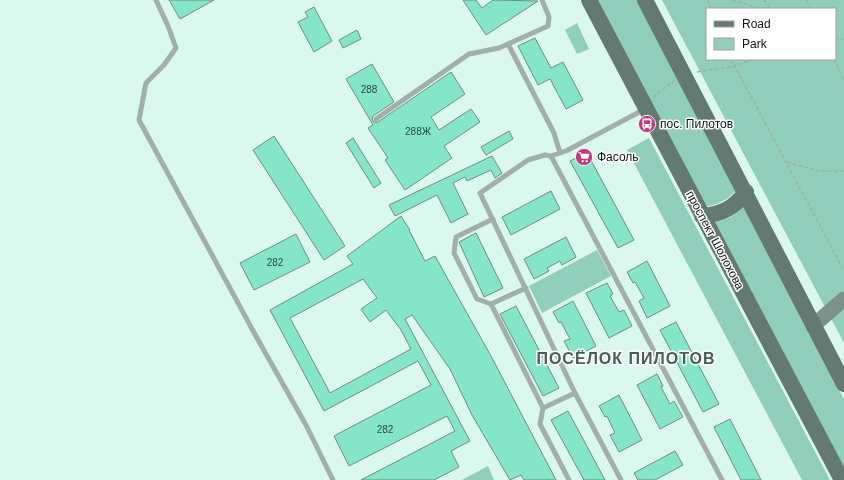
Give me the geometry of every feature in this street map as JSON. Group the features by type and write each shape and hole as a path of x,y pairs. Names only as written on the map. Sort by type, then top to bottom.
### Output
{"main road":[{"name":"проспект Шолохова","path":"589,0 842,480"},
{"path":"645,0 746,192 844,384"},
{"path":"702,216 722,213 728,210 733,207 746,192"}],"street":[{"path":"814,325 844,299"}],"lane":[{"path":"156,0 176,48 164,65 146,83 139,120 306,425 333,480"},
{"path":"376,119 469,54 500,48 548,26 549,17 542,0"},
{"path":"508,44 554,133 560,153"},
{"path":"621,480 575,393 480,193 528,160 545,155 551,156 560,153 645,106"},
{"path":"551,156 722,480"},
{"path":"493,219 456,237 454,253 477,299 491,304 543,408 540,424 569,480"},
{"path":"491,304 526,288"},
{"path":"543,408 575,393"}],"path":[{"path":"732,0 758,8"},
{"path":"764,0 770,8"},
{"path":"732,60 844,271"},
{"path":"645,106 684,74 735,66 751,60"},
{"path":"834,60 844,81"},
{"path":"786,162 819,171 844,171"}],"green space":[{"path":"595,0 640,0 738,188 726,199 713,205 703,207"},
{"path":"662,0 844,0 844,343"},
{"path":"577,23 589,49 577,54 565,30"},
{"path":"649,138 830,480 802,480 627,150"},
{"path":"744,204 844,399 844,469 713,222 731,217 738,212"},
{"path":"597,250 611,276 542,313 529,286"},
{"path":"488,466 494,480 462,480"}],"building":[{"path":"169,0 214,0 180,19"},
{"path":"463,0 476,0 482,8 493,0 538,1 486,35"},
{"path":"314,7 332,41 314,52 298,22 308,17 305,12"},
{"path":"357,30 361,39 343,48 339,40"},
{"path":"535,38 551,68 563,62 583,100 566,109 550,79 538,85 518,46"},
{"path":"372,64 394,102 373,116 372,119 374,122 378,122 451,72 465,94 431,117 439,130 471,109 480,122 444,146 452,158 405,190 385,160 388,158 368,128 373,125 346,79"},
{"path":"509,131 513,139 486,155 481,147"},
{"path":"274,136 345,246 324,260 253,150"},
{"path":"353,138 381,183 374,188 346,143"},
{"path":"587,153 634,240 618,248 570,161"},
{"path":"492,156 502,173 495,178 491,170 467,181 465,177 453,183 468,214 451,223 437,195 395,216 389,205"},
{"path":"551,191 560,209 511,235 502,217"},
{"path":"401,216 410,230 425,261 435,256 491,356 556,480 524,480 521,475 510,480 472,415 450,369 412,315 405,319 470,441 451,451 459,467 434,480 361,480 455,431 447,416 349,466 334,436 431,385 418,361 324,411 270,310 353,264 347,256","holes":["363,279 377,298 361,309 370,322 386,310 401,330 411,349 330,393 290,318"]},
{"path":"476,233 503,288 484,297 459,242"},
{"path":"296,234 310,262 254,290 240,263"},
{"path":"566,237 576,257 562,265 560,261 547,268 549,271 534,279 524,259"},
{"path":"647,261 670,306 647,318 639,301 644,298 635,282 633,283 627,272"},
{"path":"607,283 613,294 610,296 619,312 624,310 632,326 609,338 586,293"},
{"path":"573,301 596,346 573,358 564,341 570,339 561,322 559,323 553,312"},
{"path":"516,306 559,388 543,396 500,314"},
{"path":"676,322 719,404 703,412 660,330"},
{"path":"657,374 663,386 661,387 670,404 674,401 683,417 660,429 637,385"},
{"path":"619,395 642,440 619,452 610,435 615,433 607,416 605,417 599,406"},
{"path":"568,411 605,480 584,480 551,420"},
{"path":"730,419 761,480 741,480 714,427"},
{"path":"675,451 683,465 655,480 638,480 634,473"}],"place":[{"name":"пос. Пилотов","path":"647,124"},
{"name":"Фасоль","path":"584,157"}],"district":[{"name":"ПОСЁЛОК ПИЛОТОВ","path":"626,358"}]}
